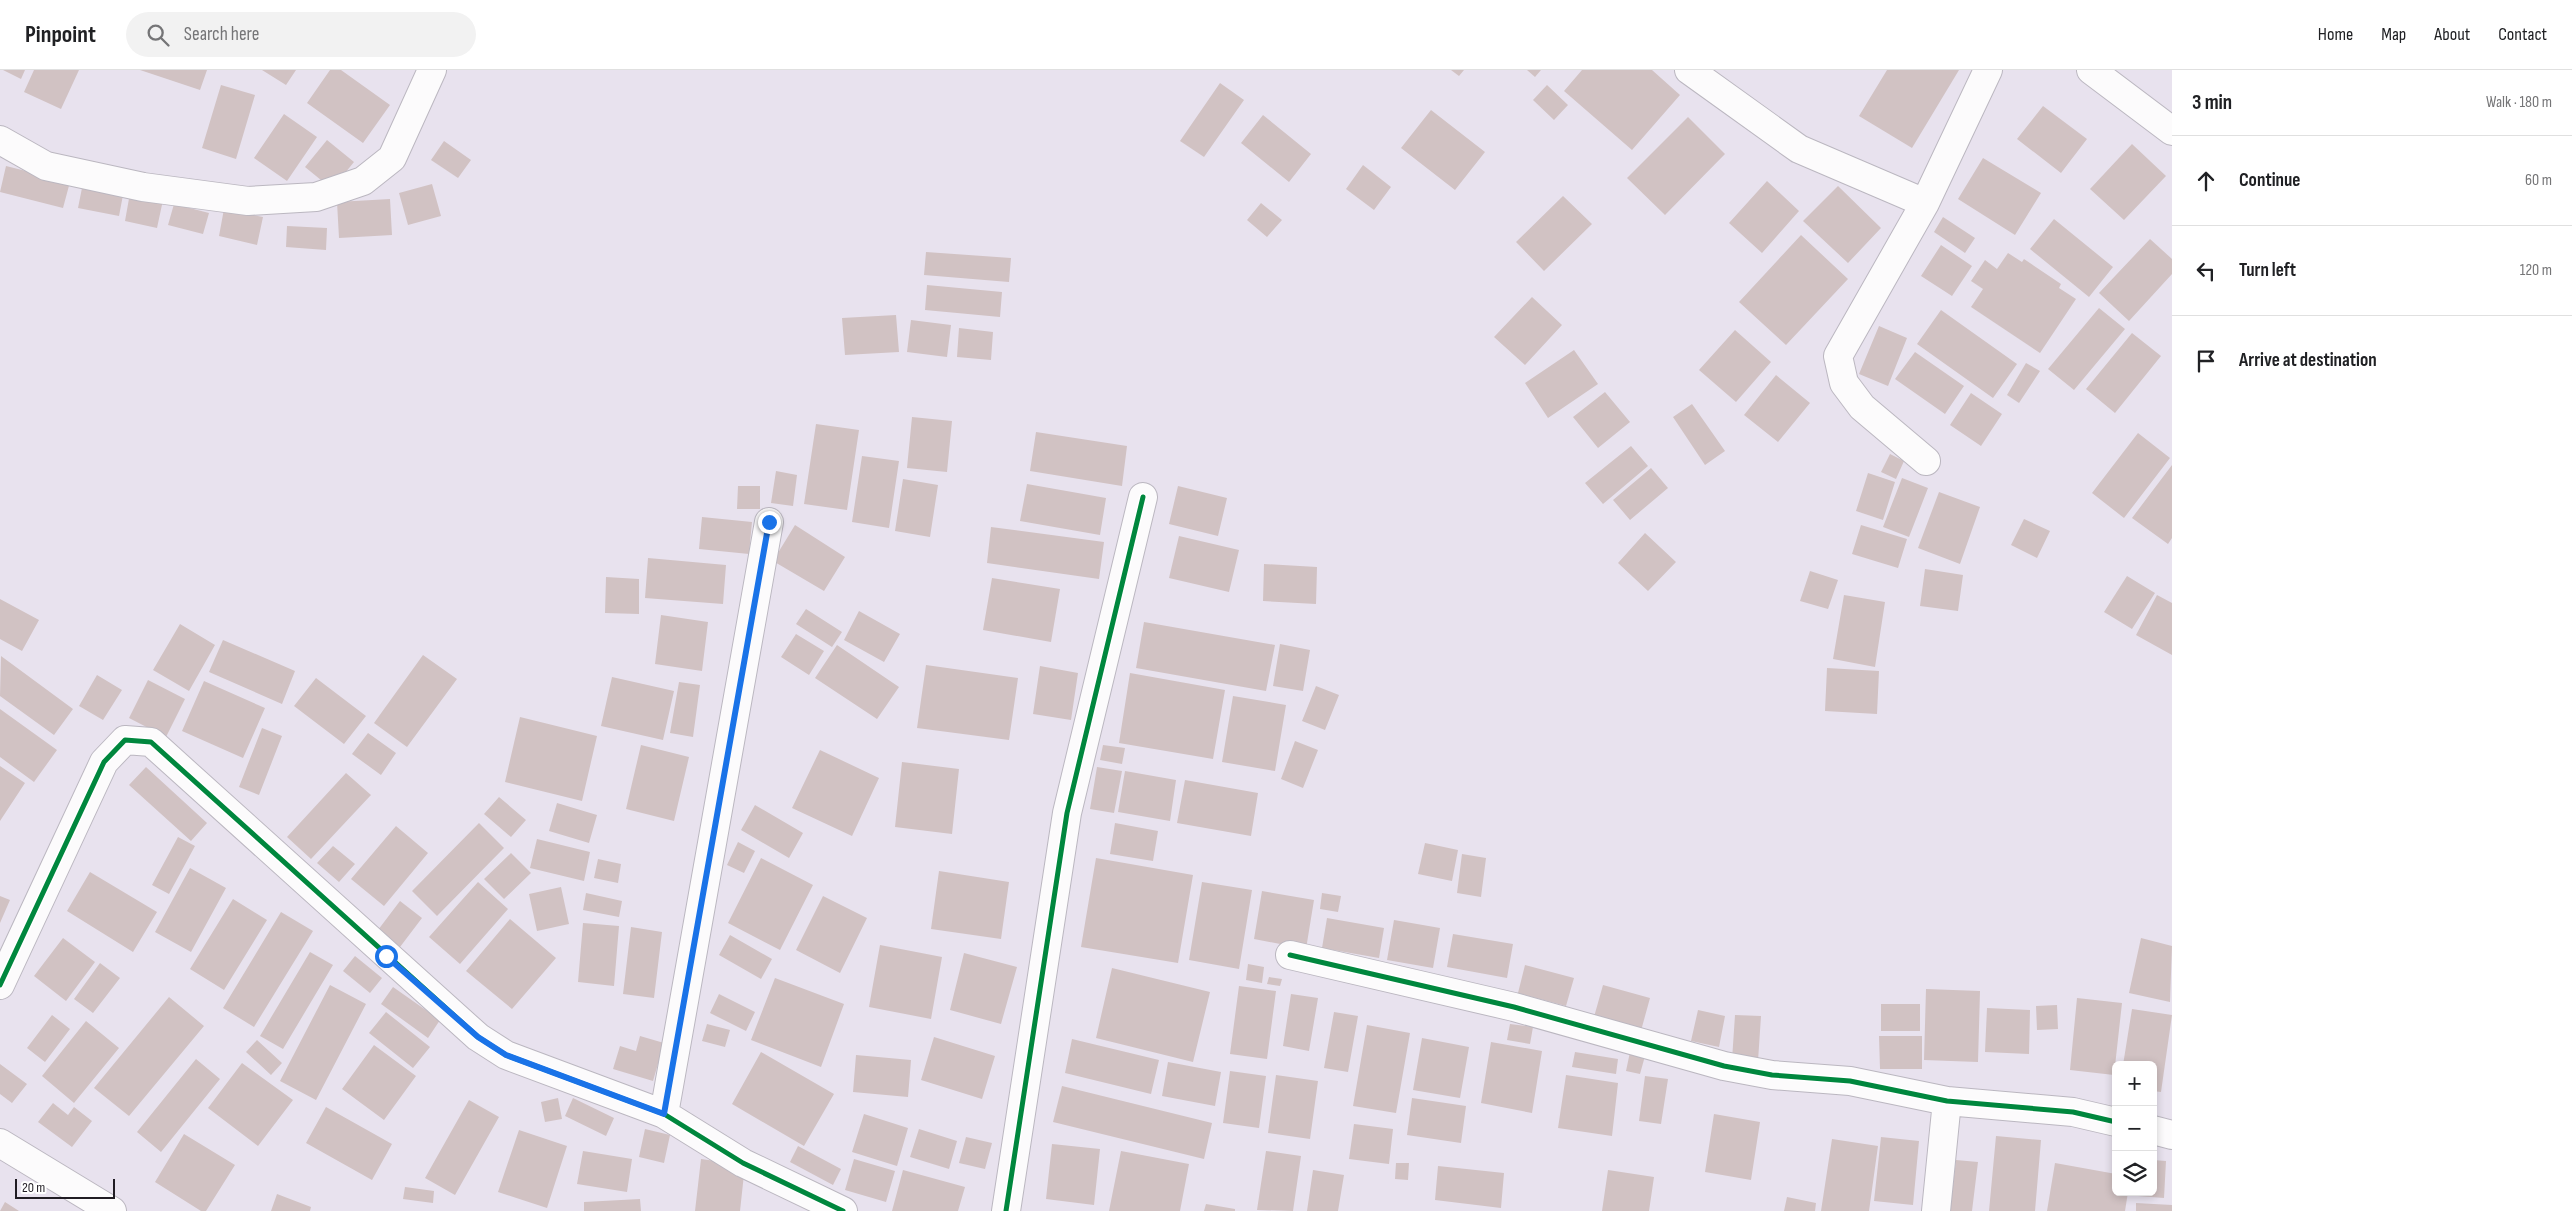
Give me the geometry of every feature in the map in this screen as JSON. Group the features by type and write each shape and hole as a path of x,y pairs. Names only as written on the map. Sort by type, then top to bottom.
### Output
{"street":[{"path":"0,140 46,166 143,187 248,201 316,197 363,180 392,158 432,70"},
{"path":"1690,70 1800,148 1925,203"},
{"path":"1926,461 1862,407 1844,383 1838,356 1925,203 1988,70"},
{"path":"2091,70 2172,131"},
{"path":"1006,1211 1067,813 1142,497"},
{"path":"664,1114 769,522"},
{"path":"0,985 104,762 125,740 151,742 478,1037 506,1055 664,1114 743,1162 843,1211"},
{"path":"1290,955 1514,1007 1724,1066 1772,1075 1850,1082 1947,1101 2073,1112 2112,1121"},
{"path":"1936,1211 1947,1101"},
{"path":"2157,1131 2172,1134"},
{"path":"0,1143 97,1207"}],"building":[{"path":"3,70 25,70 21,79"},
{"path":"34,70 79,70 61,109 24,92"},
{"path":"140,70 207,70 200,90"},
{"path":"262,70 296,70 286,85"},
{"path":"330,70 341,70 390,105 363,143 307,103"},
{"path":"1451,70 1464,70 1459,76"},
{"path":"1527,70 1541,70 1535,77"},
{"path":"1582,70 1652,70 1680,95 1632,150 1564,91"},
{"path":"1887,70 1959,70 1912,148 1859,116"},
{"path":"1220,83 1244,100 1204,157 1180,141"},
{"path":"221,85 255,95 236,159 202,148"},
{"path":"1547,85 1568,105 1554,120 1533,100"},
{"path":"2043,106 2087,139 2061,173 2017,139"},
{"path":"1431,110 1485,152 1455,190 1401,148"},
{"path":"284,114 317,137 287,181 254,158"},
{"path":"1263,115 1311,154 1289,182 1241,143"},
{"path":"1688,117 1725,154 1665,215 1627,178"},
{"path":"327,140 354,162 332,189 305,167"},
{"path":"444,141 471,160 458,178 431,160"},
{"path":"2132,144 2166,176 2124,220 2090,189"},
{"path":"1983,158 2041,193 2015,235 1958,199"},
{"path":"1363,165 1391,187 1374,210 1346,189"},
{"path":"6,166 70,182 63,208 0,192"},
{"path":"1767,181 1799,211 1762,253 1729,223"},
{"path":"432,184 441,216 408,225 399,193"},
{"path":"1838,186 1881,228 1848,263 1803,221"},
{"path":"82,188 123,195 119,216 78,208"},
{"path":"130,193 163,200 157,228 125,221"},
{"path":"1563,196 1592,224 1544,271 1516,242"},
{"path":"390,199 392,235 339,238 337,202"},
{"path":"1261,203 1282,220 1267,237 1247,220"},
{"path":"174,204 209,213 203,234 168,225"},
{"path":"224,209 263,217 257,245 219,236"},
{"path":"1943,217 1975,238 1965,253 1934,232"},
{"path":"2054,219 2113,267 2089,297 2030,249"},
{"path":"287,226 327,228 326,250 286,247"},
{"path":"1801,235 1848,279 1786,345 1739,302"},
{"path":"2150,239 2172,259 2172,274 2129,321 2099,293"},
{"path":"1941,245 1972,266 1952,296 1921,276"},
{"path":"926,252 1011,258 1009,282 924,275"},
{"path":"2008,253 2022,262 2024,259 2061,284 2059,288 2076,299 2040,353 1971,307 1983,289 1971,281 1985,260 1997,269"},
{"path":"927,285 1002,292 1000,317 925,310"},
{"path":"1532,297 1562,325 1525,365 1494,337"},
{"path":"2099,308 2125,329 2074,390 2048,369"},
{"path":"1941,310 2017,364 1993,398 1917,344"},
{"path":"896,315 899,352 845,355 842,318"},
{"path":"911,320 951,325 947,357 907,352"},
{"path":"1879,326 1907,338 1888,386 1859,374"},
{"path":"959,328 993,332 991,360 957,357"},
{"path":"1735,330 1771,362 1736,402 1699,370"},
{"path":"2132,333 2161,356 2115,413 2086,389"},
{"path":"1574,350 1598,384 1548,418 1525,383"},
{"path":"1915,352 1964,386 1945,414 1895,379"},
{"path":"2026,363 2040,371 2019,403 2007,395"},
{"path":"1776,375 1810,403 1778,442 1744,415"},
{"path":"1605,392 1630,422 1598,448 1573,417"},
{"path":"1971,393 2002,414 1981,446 1950,425"},
{"path":"1692,404 1725,451 1705,465 1673,417"},
{"path":"912,417 952,421 947,472 907,468"},
{"path":"816,424 859,430 847,510 804,504"},
{"path":"1036,432 1127,446 1122,486 1030,471"},
{"path":"2138,433 2170,458 2124,518 2092,493"},
{"path":"1631,446 1648,466 1603,504 1585,483"},
{"path":"1890,454 1904,461 1896,479 1881,472"},
{"path":"862,456 899,461 889,528 852,522"},
{"path":"2172,465 2172,538 2168,544 2132,518"},
{"path":"1651,468 1668,488 1630,520 1613,500"},
{"path":"776,471 797,475 793,506 771,503"},
{"path":"1868,473 1895,482 1883,520 1856,511"},
{"path":"1902,478 1928,488 1909,537 1883,527"},
{"path":"903,479 938,485 930,537 895,531"},
{"path":"1027,484 1106,498 1100,535 1020,521"},
{"path":"738,486 760,486 760,509 737,509"},
{"path":"1178,486 1227,498 1218,536 1169,524"},
{"path":"1939,492 1980,507 1960,564 1918,548"},
{"path":"702,517 752,522 749,554 699,549"},
{"path":"2024,519 2050,531 2037,558 2011,545"},
{"path":"795,525 845,557 824,591 773,561"},
{"path":"1861,525 1907,539 1898,568 1852,554"},
{"path":"991,527 1104,542 1099,579 987,563"},
{"path":"1645,533 1676,562 1648,591 1618,563"},
{"path":"1179,536 1239,550 1229,592 1169,578"},
{"path":"648,558 726,565 723,604 645,598"},
{"path":"1264,564 1317,567 1316,604 1263,601"},
{"path":"1925,569 1963,575 1958,611 1920,606"},
{"path":"1810,571 1838,580 1828,609 1800,601"},
{"path":"2127,576 2155,593 2132,629 2104,612"},
{"path":"606,577 639,579 639,614 605,613"},
{"path":"992,578 1060,589 1051,642 983,630"},
{"path":"1844,595 1885,602 1875,667 1833,659"},
{"path":"2157,595 2172,603 2172,655 2136,635"},
{"path":"0,599 39,620 22,651 0,639"},
{"path":"806,609 842,632 832,647 796,624"},
{"path":"859,611 900,634 884,662 844,640"},
{"path":"661,615 708,622 702,671 655,664"},
{"path":"1144,622 1275,645 1266,691 1136,668"},
{"path":"180,624 215,645 189,691 153,670"},
{"path":"796,634 824,651 809,675 781,657"},
{"path":"223,640 295,671 282,704 209,672"},
{"path":"1280,644 1310,650 1303,691 1273,686"},
{"path":"837,645 899,687 877,719 815,678"},
{"path":"423,655 457,679 407,747 374,723"},
{"path":"1,656 73,709 54,735 0,696"},
{"path":"926,665 1018,678 1009,740 917,728"},
{"path":"1040,666 1078,673 1071,720 1033,714"},
{"path":"1827,668 1879,671 1877,714 1825,711"},
{"path":"1130,673 1225,690 1213,759 1119,743"},
{"path":"97,675 122,690 103,720 79,706"},
{"path":"612,677 674,691 663,740 601,726"},
{"path":"316,678 366,716 344,744 294,706"},
{"path":"148,680 185,699 166,737 129,718"},
{"path":"204,681 265,708 243,758 182,731"},
{"path":"679,682 700,685 693,737 670,733"},
{"path":"1316,686 1339,695 1325,730 1302,721"},
{"path":"1233,696 1286,705 1275,771 1222,762"},
{"path":"0,709 57,750 34,782 0,757"},
{"path":"520,717 597,736 582,801 505,782"},
{"path":"262,728 282,736 259,795 239,787"},
{"path":"368,733 396,753 381,775 352,754"},
{"path":"1295,741 1318,750 1303,788 1281,779"},
{"path":"641,745 689,757 674,821 626,809"},
{"path":"1103,745 1125,748 1122,764 1100,760"},
{"path":"820,750 879,778 852,836 792,808"},
{"path":"902,762 959,769 952,834 895,827"},
{"path":"0,766 25,783 0,821"},
{"path":"146,767 207,823 191,841 129,785"},
{"path":"1097,767 1122,771 1114,813 1090,809"},
{"path":"1125,771 1176,780 1170,821 1118,812"},
{"path":"346,773 371,795 311,859 287,837"},
{"path":"1185,780 1258,793 1251,836 1177,823"},
{"path":"499,797 526,820 511,837 484,814"},
{"path":"557,803 597,815 589,843 549,831"},
{"path":"755,805 803,833 789,858 741,830"},
{"path":"479,823 504,848 437,916 412,891"},
{"path":"1115,823 1158,831 1153,861 1110,854"},
{"path":"396,826 428,853 384,906 351,879"},
{"path":"178,837 195,846 169,894 152,885"},
{"path":"537,839 590,852 584,881 530,868"},
{"path":"738,842 755,851 744,873 727,865"},
{"path":"1425,843 1458,850 1452,881 1418,874"},
{"path":"333,846 355,864 339,882 317,863"},
{"path":"511,853 531,873 504,899 484,879"},
{"path":"1462,854 1486,858 1481,897 1457,893"},
{"path":"761,858 813,885 780,950 728,923"},
{"path":"1096,858 1193,875 1178,963 1081,947"},
{"path":"598,859 621,864 618,883 594,878"},
{"path":"190,868 226,888 191,952 155,932"},
{"path":"939,871 1009,882 1001,939 931,929"},
{"path":"90,872 157,912 133,952 67,911"},
{"path":"478,882 508,909 460,964 429,937"},
{"path":"1202,882 1252,890 1239,969 1189,960"},
{"path":"561,887 569,924 537,931 529,894"},
{"path":"1262,891 1314,900 1306,949 1254,939"},
{"path":"586,893 622,901 619,917 583,910"},
{"path":"1322,893 1341,896 1338,912 1320,909"},
{"path":"0,896 10,900 0,923"},
{"path":"823,896 867,918 840,973 796,950"},
{"path":"233,899 267,920 224,990 190,969"},
{"path":"400,901 422,918 400,947 378,930"},
{"path":"281,912 313,931 254,1027 223,1008"},
{"path":"1327,918 1384,928 1379,958 1322,948"},
{"path":"510,919 556,958 512,1009 466,971"},
{"path":"1394,920 1440,928 1433,968 1387,960"},
{"path":"583,923 619,926 614,986 578,982"},
{"path":"631,927 662,932 654,998 623,994"},
{"path":"1453,934 1513,944 1507,978 1447,967"},
{"path":"730,935 772,959 761,979 719,955"},
{"path":"63,938 95,962 66,1001 34,976"},
{"path":"2141,938 2172,946 2170,1002 2129,993"},
{"path":"880,945 942,957 931,1019 869,1007"},
{"path":"310,952 333,965 283,1049 260,1036"},
{"path":"964,953 1017,967 1001,1024 950,1010"},
{"path":"355,956 382,978 370,993 343,971"},
{"path":"100,963 120,978 93,1013 74,999"},
{"path":"1248,964 1264,967 1262,983 1246,980"},
{"path":"1525,965 1574,978 1566,1006 1518,993"},
{"path":"1112,968 1210,992 1193,1062 1096,1038"},
{"path":"1269,977 1282,979 1280,986 1267,984"},
{"path":"775,978 844,1004 821,1067 751,1040"},
{"path":"330,985 366,1004 316,1100 280,1081"},
{"path":"1603,985 1650,998 1639,1038 1592,1024"},
{"path":"1239,986 1276,991 1267,1059 1230,1054"},
{"path":"393,987 440,1020 428,1038 381,1004"},
{"path":"1926,989 1980,991 1978,1062 1924,1060"},
{"path":"719,994 755,1012 746,1031 710,1013"},
{"path":"1291,994 1318,998 1309,1051 1283,1046"},
{"path":"169,997 204,1026 129,1116 94,1088"},
{"path":"2077,998 2122,1003 2116,1061 2112,1061 2112,1075 2070,1070"},
{"path":"1881,1004 1920,1004 1920,1031 1881,1031"},
{"path":"2057,1005 2058,1029 2037,1030 2036,1006"},
{"path":"1987,1008 2030,1010 2029,1054 1985,1052"},
{"path":"2132,1009 2172,1015 2161,1092 2157,1092 2157,1061 2124,1061"},
{"path":"1698,1010 1725,1016 1719,1047 1691,1041"},
{"path":"386,1012 430,1047 413,1068 369,1033"},
{"path":"1334,1012 1358,1016 1348,1072 1324,1068"},
{"path":"52,1015 70,1029 45,1062 27,1048"},
{"path":"1735,1015 1761,1016 1758,1061 1732,1060"},
{"path":"86,1021 119,1048 74,1103 42,1076"},
{"path":"707,1024 730,1030 725,1047 702,1041"},
{"path":"1510,1024 1533,1027 1530,1044 1507,1040"},
{"path":"1367,1025 1410,1033 1396,1113 1353,1106"},
{"path":"640,1036 664,1043 653,1081 613,1069 620,1046 636,1051"},
{"path":"1879,1036 1922,1036 1922,1069 1880,1069"},
{"path":"934,1037 995,1056 982,1099 921,1080"},
{"path":"1422,1038 1469,1047 1460,1098 1413,1090"},
{"path":"1072,1039 1159,1060 1151,1094 1065,1073"},
{"path":"257,1040 282,1063 271,1075 246,1052"},
{"path":"1491,1042 1542,1051 1532,1113 1481,1103"},
{"path":"374,1045 416,1076 384,1120 342,1089"},
{"path":"761,1052 834,1094 804,1146 732,1104"},
{"path":"1575,1052 1618,1059 1616,1074 1572,1067"},
{"path":"1630,1052 1645,1056 1640,1074 1626,1071"},
{"path":"856,1055 911,1060 908,1097 853,1092"},
{"path":"196,1059 220,1079 161,1152 137,1132"},
{"path":"1168,1062 1221,1072 1215,1106 1162,1096"},
{"path":"242,1063 293,1100 258,1146 208,1108"},
{"path":"0,1064 27,1084 12,1103 0,1094"},
{"path":"1230,1071 1266,1076 1259,1128 1223,1123"},
{"path":"1276,1075 1318,1081 1310,1139 1268,1133"},
{"path":"1566,1075 1618,1083 1612,1136 1558,1128"},
{"path":"1645,1076 1668,1079 1661,1124 1639,1121"},
{"path":"1062,1086 1212,1123 1204,1159 1053,1122"},
{"path":"558,1098 562,1119 545,1122 541,1102"},
{"path":"573,1098 614,1118 606,1136 565,1116"},
{"path":"1412,1098 1466,1106 1461,1143 1407,1135"},
{"path":"469,1100 499,1117 455,1195 425,1178"},
{"path":"53,1103 68,1115 74,1107 92,1121 72,1147 38,1122"},
{"path":"326,1107 392,1144 372,1180 306,1143"},
{"path":"864,1114 908,1128 897,1166 852,1152"},
{"path":"1714,1114 1760,1122 1751,1180 1705,1172"},
{"path":"1354,1124 1393,1129 1389,1164 1349,1159"},
{"path":"645,1129 670,1135 664,1163 639,1157"},
{"path":"919,1129 957,1141 949,1169 910,1157"},
{"path":"519,1130 567,1146 547,1208 498,1192"},
{"path":"184,1134 235,1165 206,1211 201,1211 155,1182"},
{"path":"1996,1136 2041,1140 2035,1211 1989,1211"},
{"path":"966,1137 992,1143 985,1169 959,1163"},
{"path":"1881,1137 1919,1141 1913,1205 1874,1201"},
{"path":"1832,1139 1878,1146 1869,1211 1821,1211"},
{"path":"1052,1144 1100,1149 1094,1205 1046,1199"},
{"path":"798,1146 841,1169 833,1185 790,1162"},
{"path":"583,1151 632,1159 627,1192 577,1184"},
{"path":"1121,1151 1189,1164 1180,1211 1109,1211"},
{"path":"1266,1151 1301,1156 1293,1211 1257,1210"},
{"path":"701,1159 745,1165 740,1211 695,1211"},
{"path":"854,1159 895,1171 886,1202 845,1190"},
{"path":"1956,1160 1978,1162 1972,1211 1950,1211"},
{"path":"2157,1160 2166,1161 2164,1198 2138,1196 2157,1196"},
{"path":"1396,1163 1409,1163 1408,1180 1395,1179"},
{"path":"2055,1163 2112,1173 2112,1196 2127,1196 2125,1211 2047,1211"},
{"path":"1438,1166 1504,1173 1501,1208 1435,1200"},
{"path":"903,1170 965,1187 958,1211 892,1211"},
{"path":"1313,1170 1344,1175 1338,1211 1307,1211"},
{"path":"1608,1170 1654,1177 1649,1211 1602,1211"},
{"path":"405,1187 434,1191 433,1203 403,1199"},
{"path":"277,1194 311,1207 310,1211 271,1211"},
{"path":"1787,1197 1816,1203 1815,1211 1784,1211"},
{"path":"640,1199 641,1211 584,1211 584,1202"},
{"path":"5,1202 19,1211 0,1211"},
{"path":"2136,1203 2172,1205 2172,1211 2136,1211"},
{"path":"1206,1204 1235,1209 1235,1211 1204,1211"}],"cycle path":[{"path":"1006,1211 1067,813 1143,497"},
{"path":"0,985 104,762 125,740 151,742 478,1037 506,1055 664,1114 743,1163 843,1211"},
{"path":"1290,955 1514,1007 1724,1066 1772,1075 1850,1081 1947,1101 2073,1112 2112,1121"}],"route":[{"path":"386,956 478,1037 506,1055 664,1114 769,522"}]}
